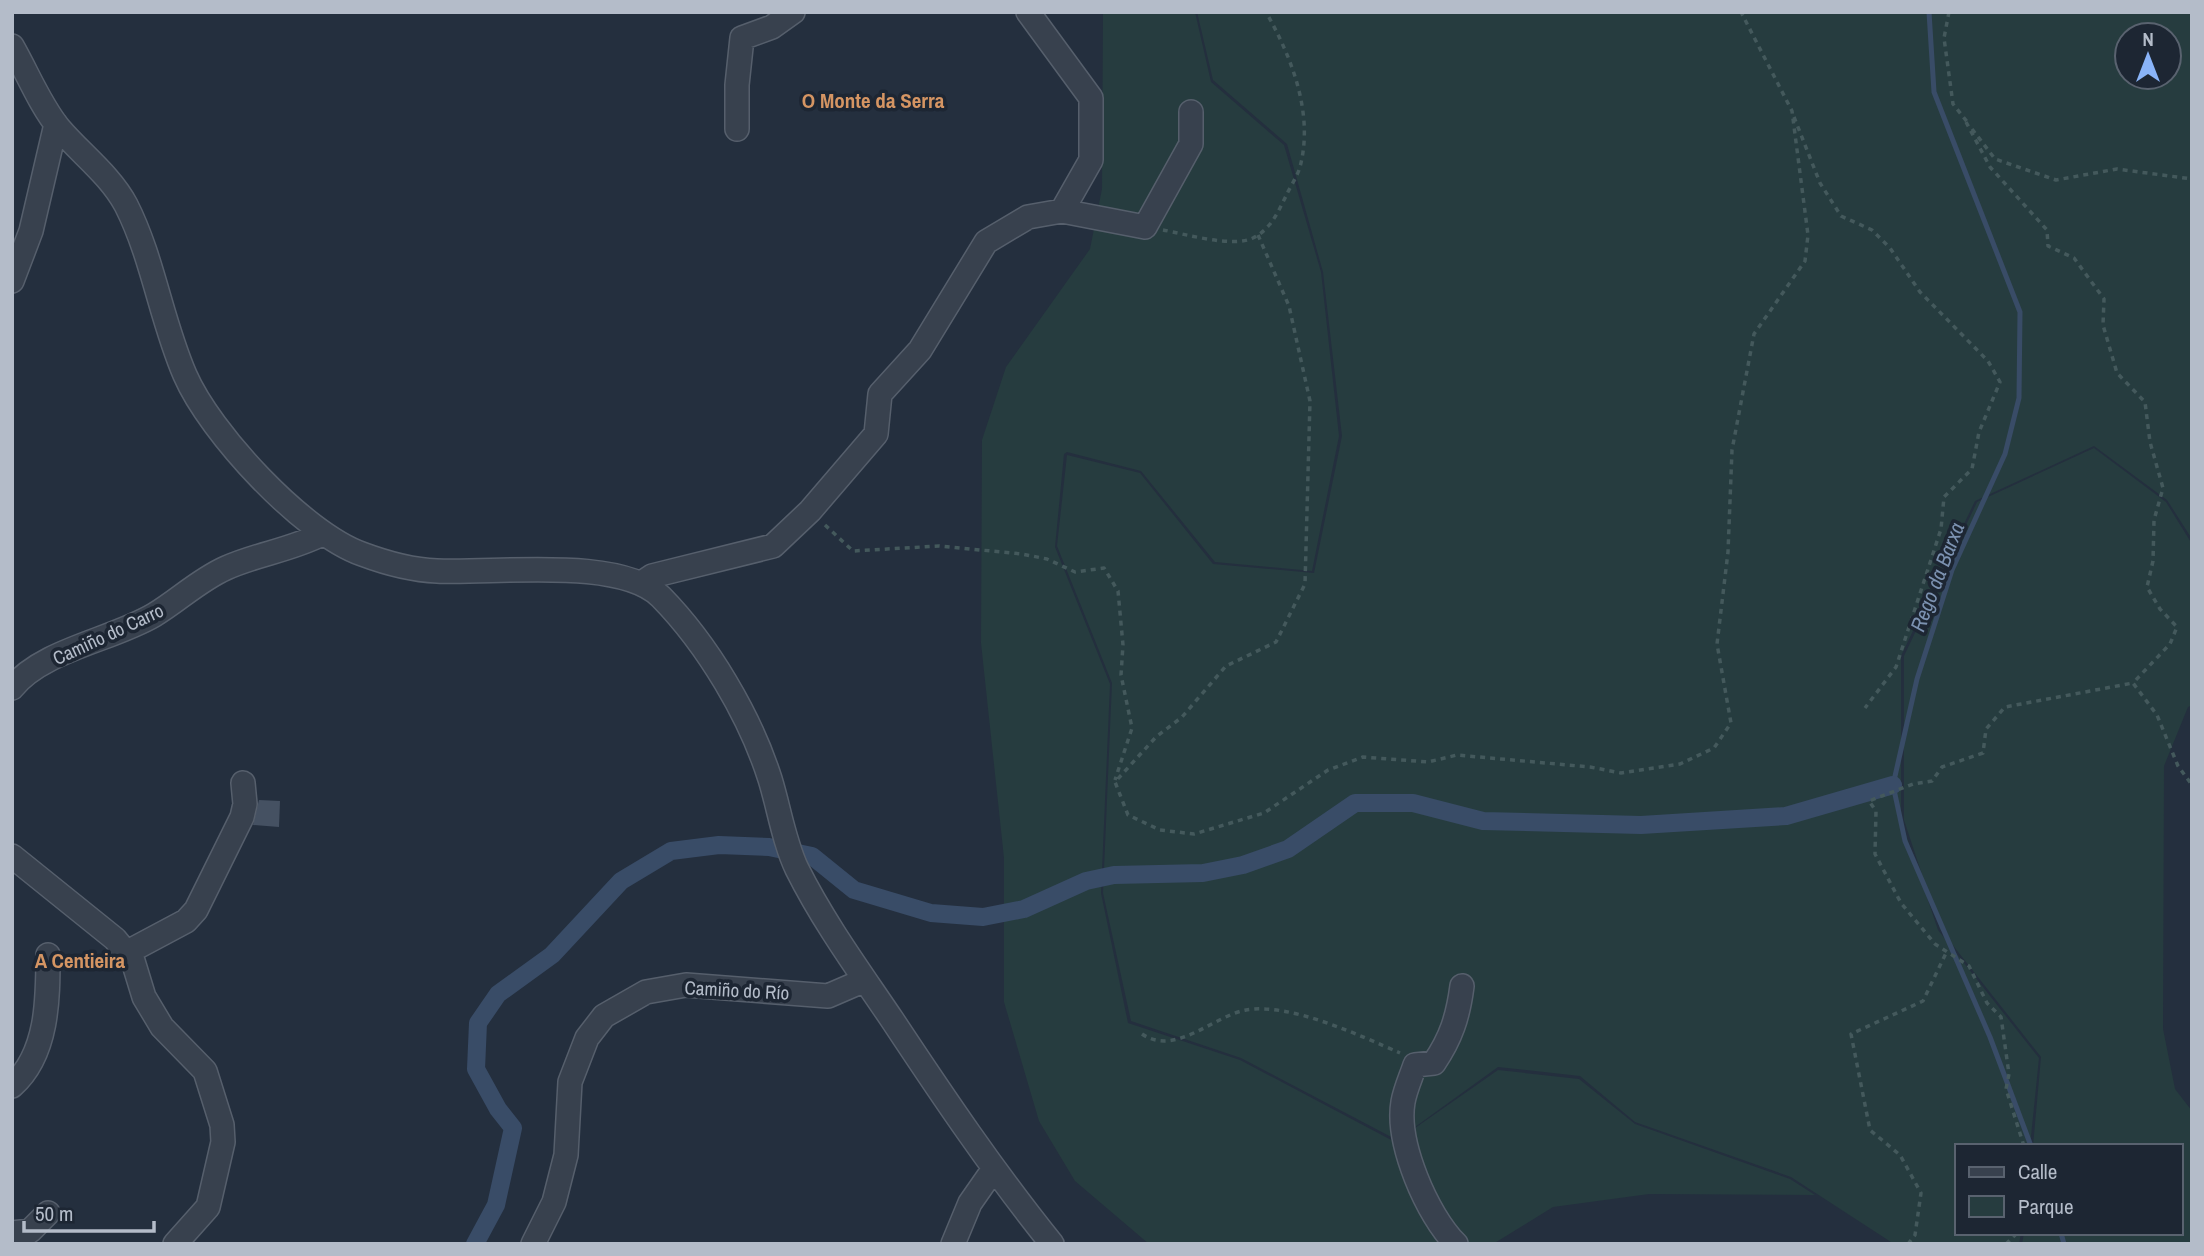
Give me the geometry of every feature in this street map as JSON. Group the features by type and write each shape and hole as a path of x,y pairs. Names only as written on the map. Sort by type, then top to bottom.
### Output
{"street":[{"path":"737,129 737,85 742,38 772,27 793,12"},
{"path":"1028,12 1091,98 1091,160 1062,211"},
{"path":"12,46 56,124 123,200 142,246 177,355 195,395 238,451 322,534 357,552 416,569 609,572 643,582 660,596 687,629 752,729 795,864 825,919 993,1170 1052,1244"},
{"path":"643,582 652,576 774,546 810,511 876,434 880,394 920,350 986,242 1028,217 1062,211 1145,227 1191,144 1191,112"},
{"path":"12,281 31,231 56,124"},
{"name":"Camiño do Carro","path":"12,688 20,678 39,666 152,617 204,578 230,566 291,549 322,534"},
{"path":"126,953 186,921 196,910 242,817 245,804 243,783"},
{"path":"12,856 115,939 133,961 144,997 162,1027 205,1071 222,1125 223,1142 208,1207 175,1244"},
{"path":"12,1086 22,1077 46,1021 48,954"},
{"name":"Camiño do Río","path":"533,1244 554,1202 566,1155 569,1082 587,1038 604,1016 646,992 686,985 828,996 865,979"},
{"path":"1456,1244 1428,1207 1409,1153 1403,1103 1415,1066 1434,1063 1450,1038 1459,1013 1462,986"},
{"path":"953,1244 970,1203 993,1170"},
{"path":"12,1233 30,1231 48,1213"}],"path":[{"path":"1145,227 1222,241 1252,239 1273,222 1300,167 1304,136 1297,80 1288,51 1266,12"},
{"path":"1741,12 1792,111 1821,183 1841,216 1872,230 1889,248 1920,292 1988,361 2000,382 1979,432 1972,470 1944,497 1941,529 1896,667 1865,708"},
{"path":"1949,12 1944,38 1954,104 1995,159 2056,180 2117,169 2192,179"},
{"path":"810,511 853,551 939,546 1022,554 1047,559 1075,572 1104,568 1118,591 1123,645 1121,675 1132,728 1115,782 1128,815 1160,830 1194,834 1264,813 1328,771 1363,757 1429,762 1457,755 1590,767 1621,773 1680,764 1714,748 1731,723 1717,644 1728,552 1732,450 1754,334 1805,261 1808,235 1792,111"},
{"path":"1966,122 1990,167 2047,230 2048,246 2074,258 2104,299 2103,325 2117,373 2145,402 2150,442 2163,488 2154,520 2153,561 2147,587 2160,609 2177,627 2170,644 2133,683 2005,707 1986,729 1983,753 1942,767 1932,781 1913,784 1870,801 1876,811 1875,854 1901,903 1920,928 1946,953 1969,966 1987,1003 2001,1017 2009,1074 2006,1089 2023,1144"},
{"path":"1115,782 1156,737 1182,717 1226,666 1276,642 1305,584 1310,401 1289,306 1258,234"},
{"path":"2133,683 2157,715 2178,766 2192,785"},
{"path":"1908,1244 1915,1235 1920,1193 1900,1155 1870,1130 1851,1034 1923,1001 1946,953"},
{"path":"1142,1034 1151,1041 1187,1037 1236,1013 1265,1009 1293,1014 1368,1040 1405,1055 1415,1066"}],"green space":[{"path":"1103,12 1195,12 1211,82 1284,145 1321,272 1339,436 1312,571 1215,562 1141,471 1067,452 1064,454 1055,547 1110,684 1101,893 1128,1023 1240,1060 1395,1142 1498,1070 1579,1079 1635,1124 1790,1179 1815,1195 1649,1194 1553,1207 1493,1244 1149,1244 1075,1181 1039,1121 1004,1002 1004,858 981,643 982,440 1006,367 1090,249 1102,189"},
{"path":"1197,12 2192,12 2192,539 2167,500 2094,446 1975,501 1901,656 1901,820 1938,930 2039,1058 2030,1144 1955,1144 1955,1235 2021,1235 2019,1244 1894,1244 1791,1177 1635,1122 1580,1076 1498,1067 1397,1140 1241,1058 1131,1021 1103,893 1112,683 1057,546 1067,455 1140,473 1213,564 1314,573 1342,436 1323,272 1287,144 1213,80"},
{"path":"2094,448 2166,502 2192,544 2192,705 2188,707 2164,766 2163,1029 2175,1089 2192,1111 2192,1244 2022,1244 2024,1235 2183,1235 2183,1144 2033,1144 2041,1057 1940,929 1904,820 1904,656 1977,502"}],"building":[{"path":"259,800 280,801 279,827 253,825"}],"waterway":[{"name":"Rego da Barxa","path":"1929,12 1934,92 2020,312 2019,398 2005,454 1952,570 1917,679 1893,785 1905,841 1990,1037 2030,1144"},
{"path":"475,1244 496,1205 513,1128 498,1109 476,1069 478,1023 498,994 552,955 621,881 671,851 719,845 769,847 812,856 854,890 931,913 983,917 1024,909 1086,881 1114,875 1203,873 1243,865 1288,849 1355,803 1413,803 1483,821 1641,825 1786,816 1893,785"},
{"name":"Rego da Barxa","path":"2062,1235 2064,1244"}],"district":[{"name":"O Monte da Serra","path":"873,100"},
{"name":"A Centieira","path":"80,960"}]}
